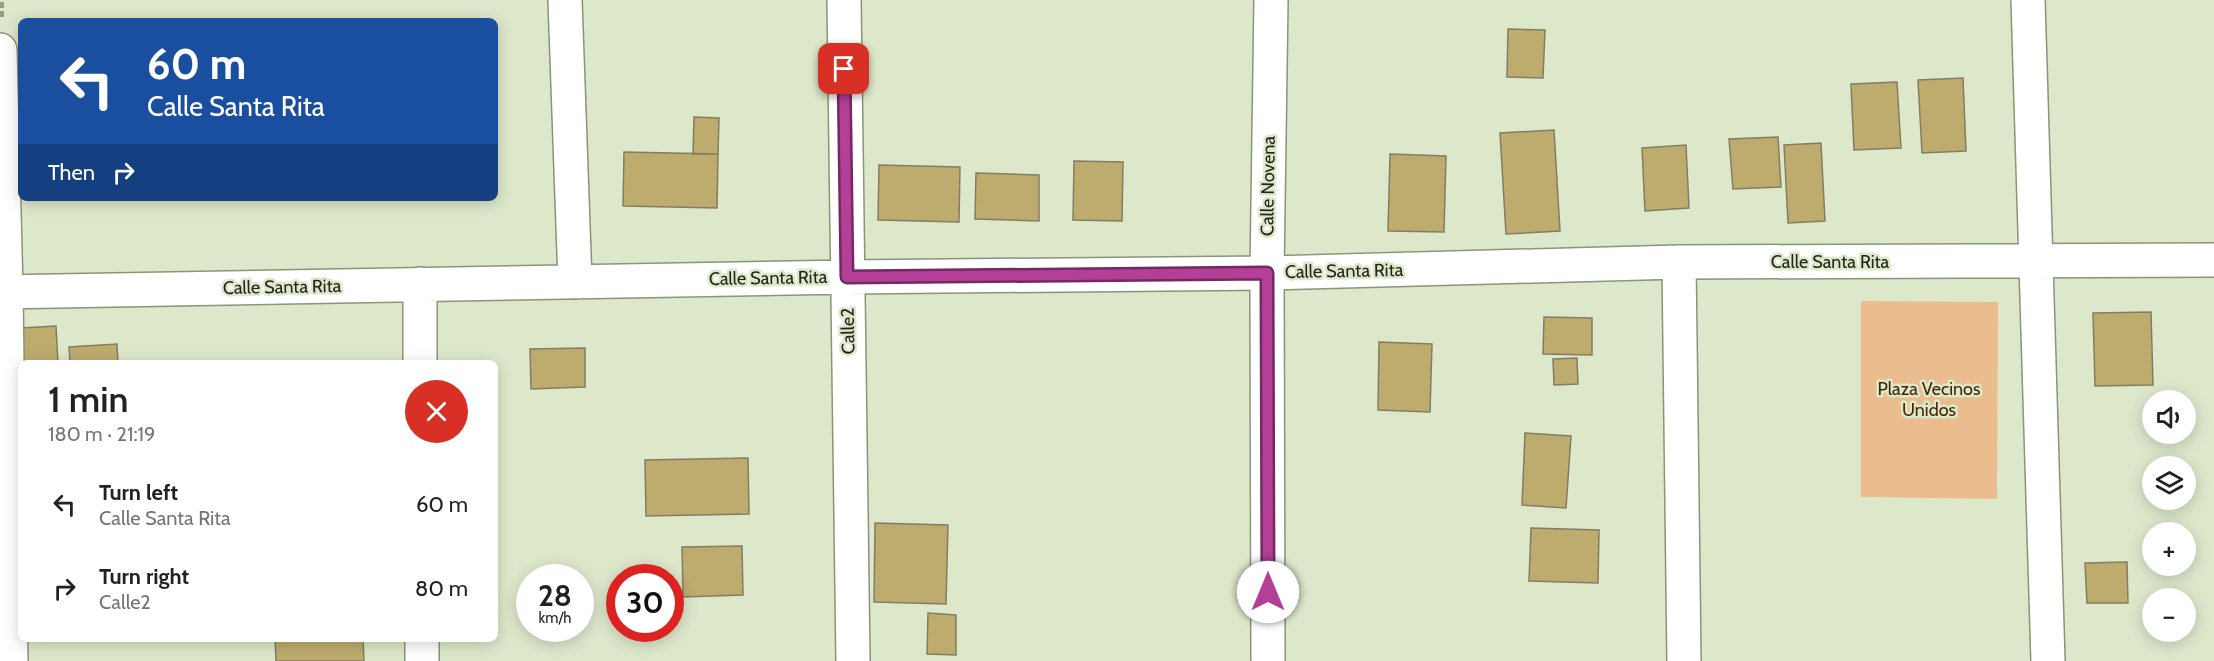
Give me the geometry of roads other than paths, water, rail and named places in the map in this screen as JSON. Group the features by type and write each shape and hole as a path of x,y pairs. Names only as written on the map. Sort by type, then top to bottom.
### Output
{"street":[{"path":"565,0 575,282"},
{"name":"Calle2","path":"844,0 854,661"},
{"name":"Calle Novena","path":"1268,661 1267,273 1271,0"},
{"path":"2028,0 2048,661"},
{"path":"0,50 11,661"},
{"name":"Calle Santa Rita","path":"3,291 847,277 1267,273 1679,262 2214,260"},
{"path":"1679,262 1684,661"},
{"path":"420,284 420,360"},
{"path":"422,642 422,661"}],"park label":[{"name":"Plaza Vecinos Unidos","path":"1929,399"}]}
